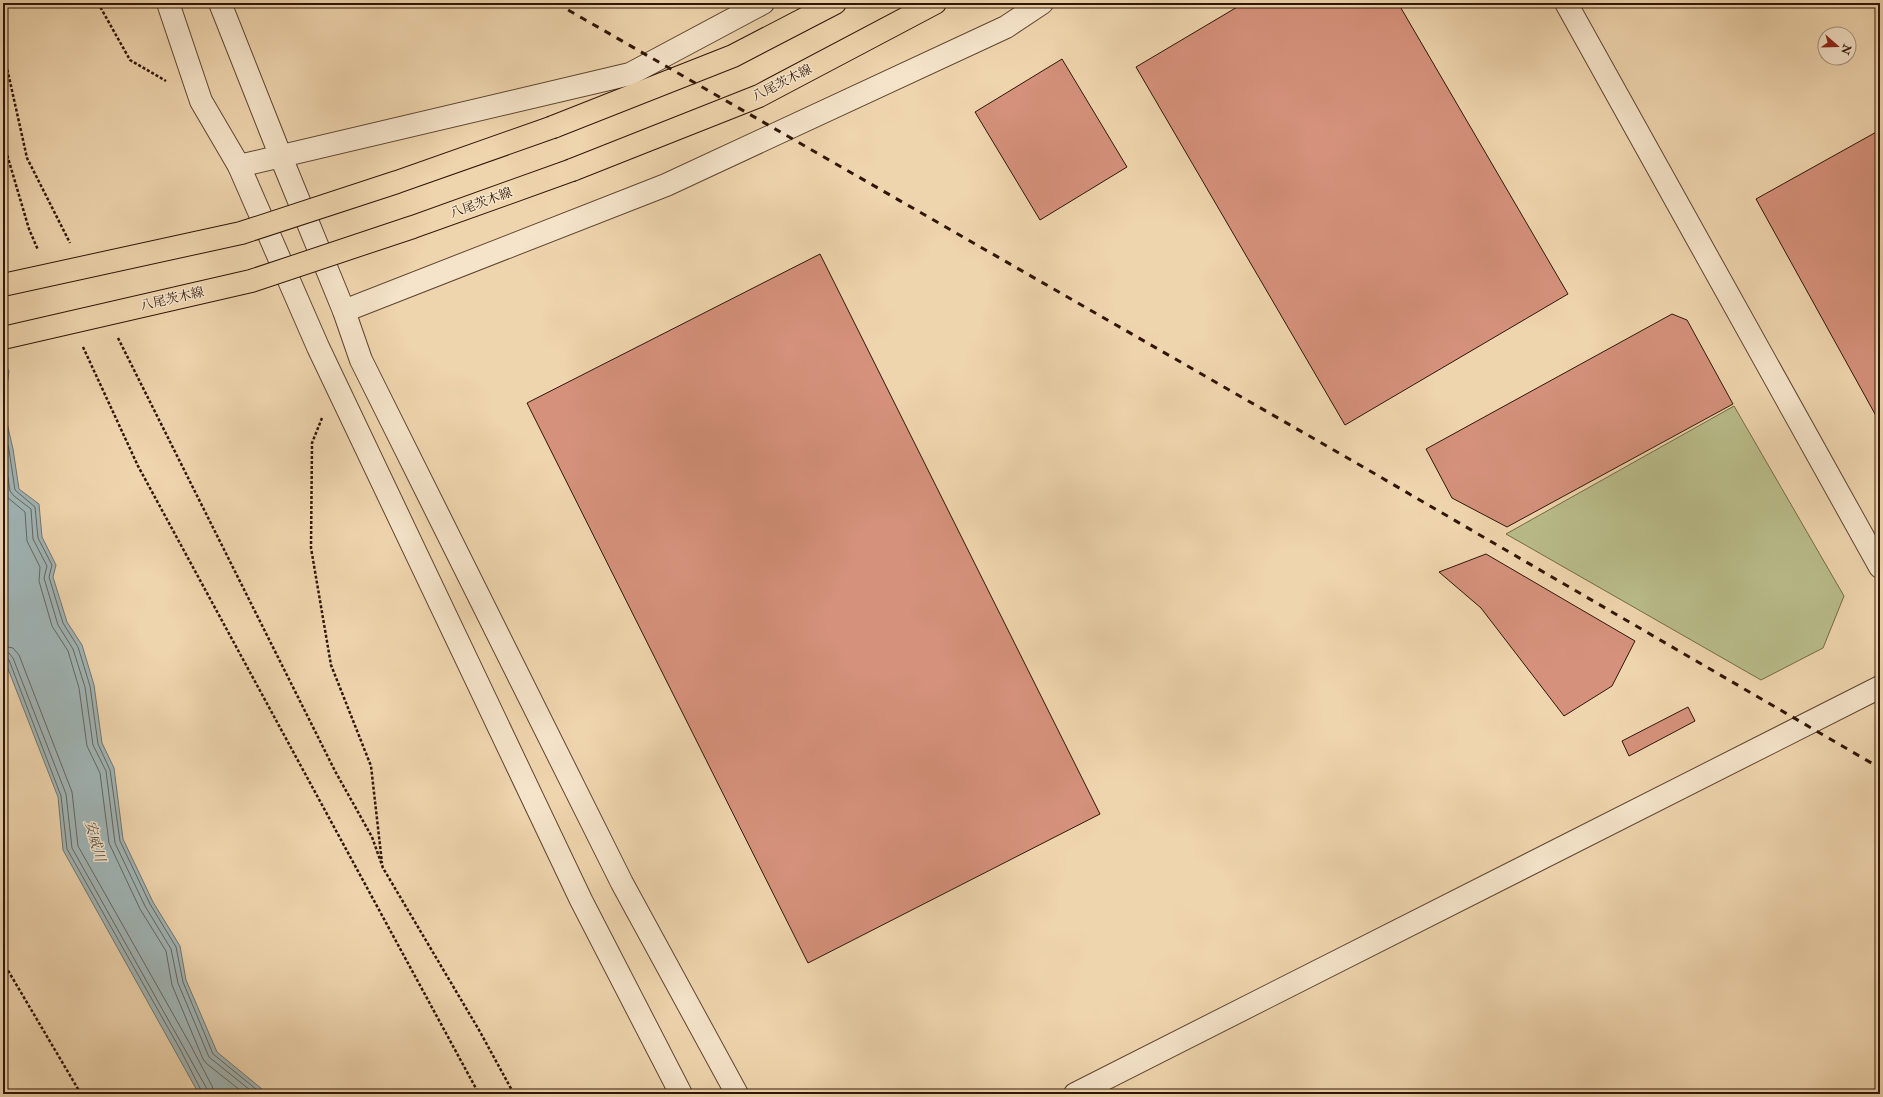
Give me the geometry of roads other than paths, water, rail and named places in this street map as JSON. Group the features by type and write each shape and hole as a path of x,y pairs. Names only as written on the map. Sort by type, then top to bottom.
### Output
{"main road":[{"path":"3,285 241,233 397,182 553,126 733,56 836,3"},
{"name":"八尾茨木線","path":"3,338 251,281 413,227 572,170 758,96 935,3"}],"street":[{"path":"168,3 201,102 240,166 335,384 581,900 682,1094"},
{"path":"220,3 344,311 361,360 619,876 737,1094"},
{"path":"240,166 630,74 763,3"},
{"path":"344,311 666,185 1006,27 1042,3"},
{"path":"1566,3 1880,567"},
{"path":"1075,1094 1880,688"}],"water":[{"name":"安威川","path":"3,360 9,371 4,410 13,449 19,489 39,504 42,537 56,565 53,577 67,622 82,645 94,685 102,743 114,768 123,839 153,902 180,946 186,980 217,1052 268,1094 199,1094 63,850 58,797 3,656"}],"railway":[{"path":"556,3 1358,464 1880,768"}]}
